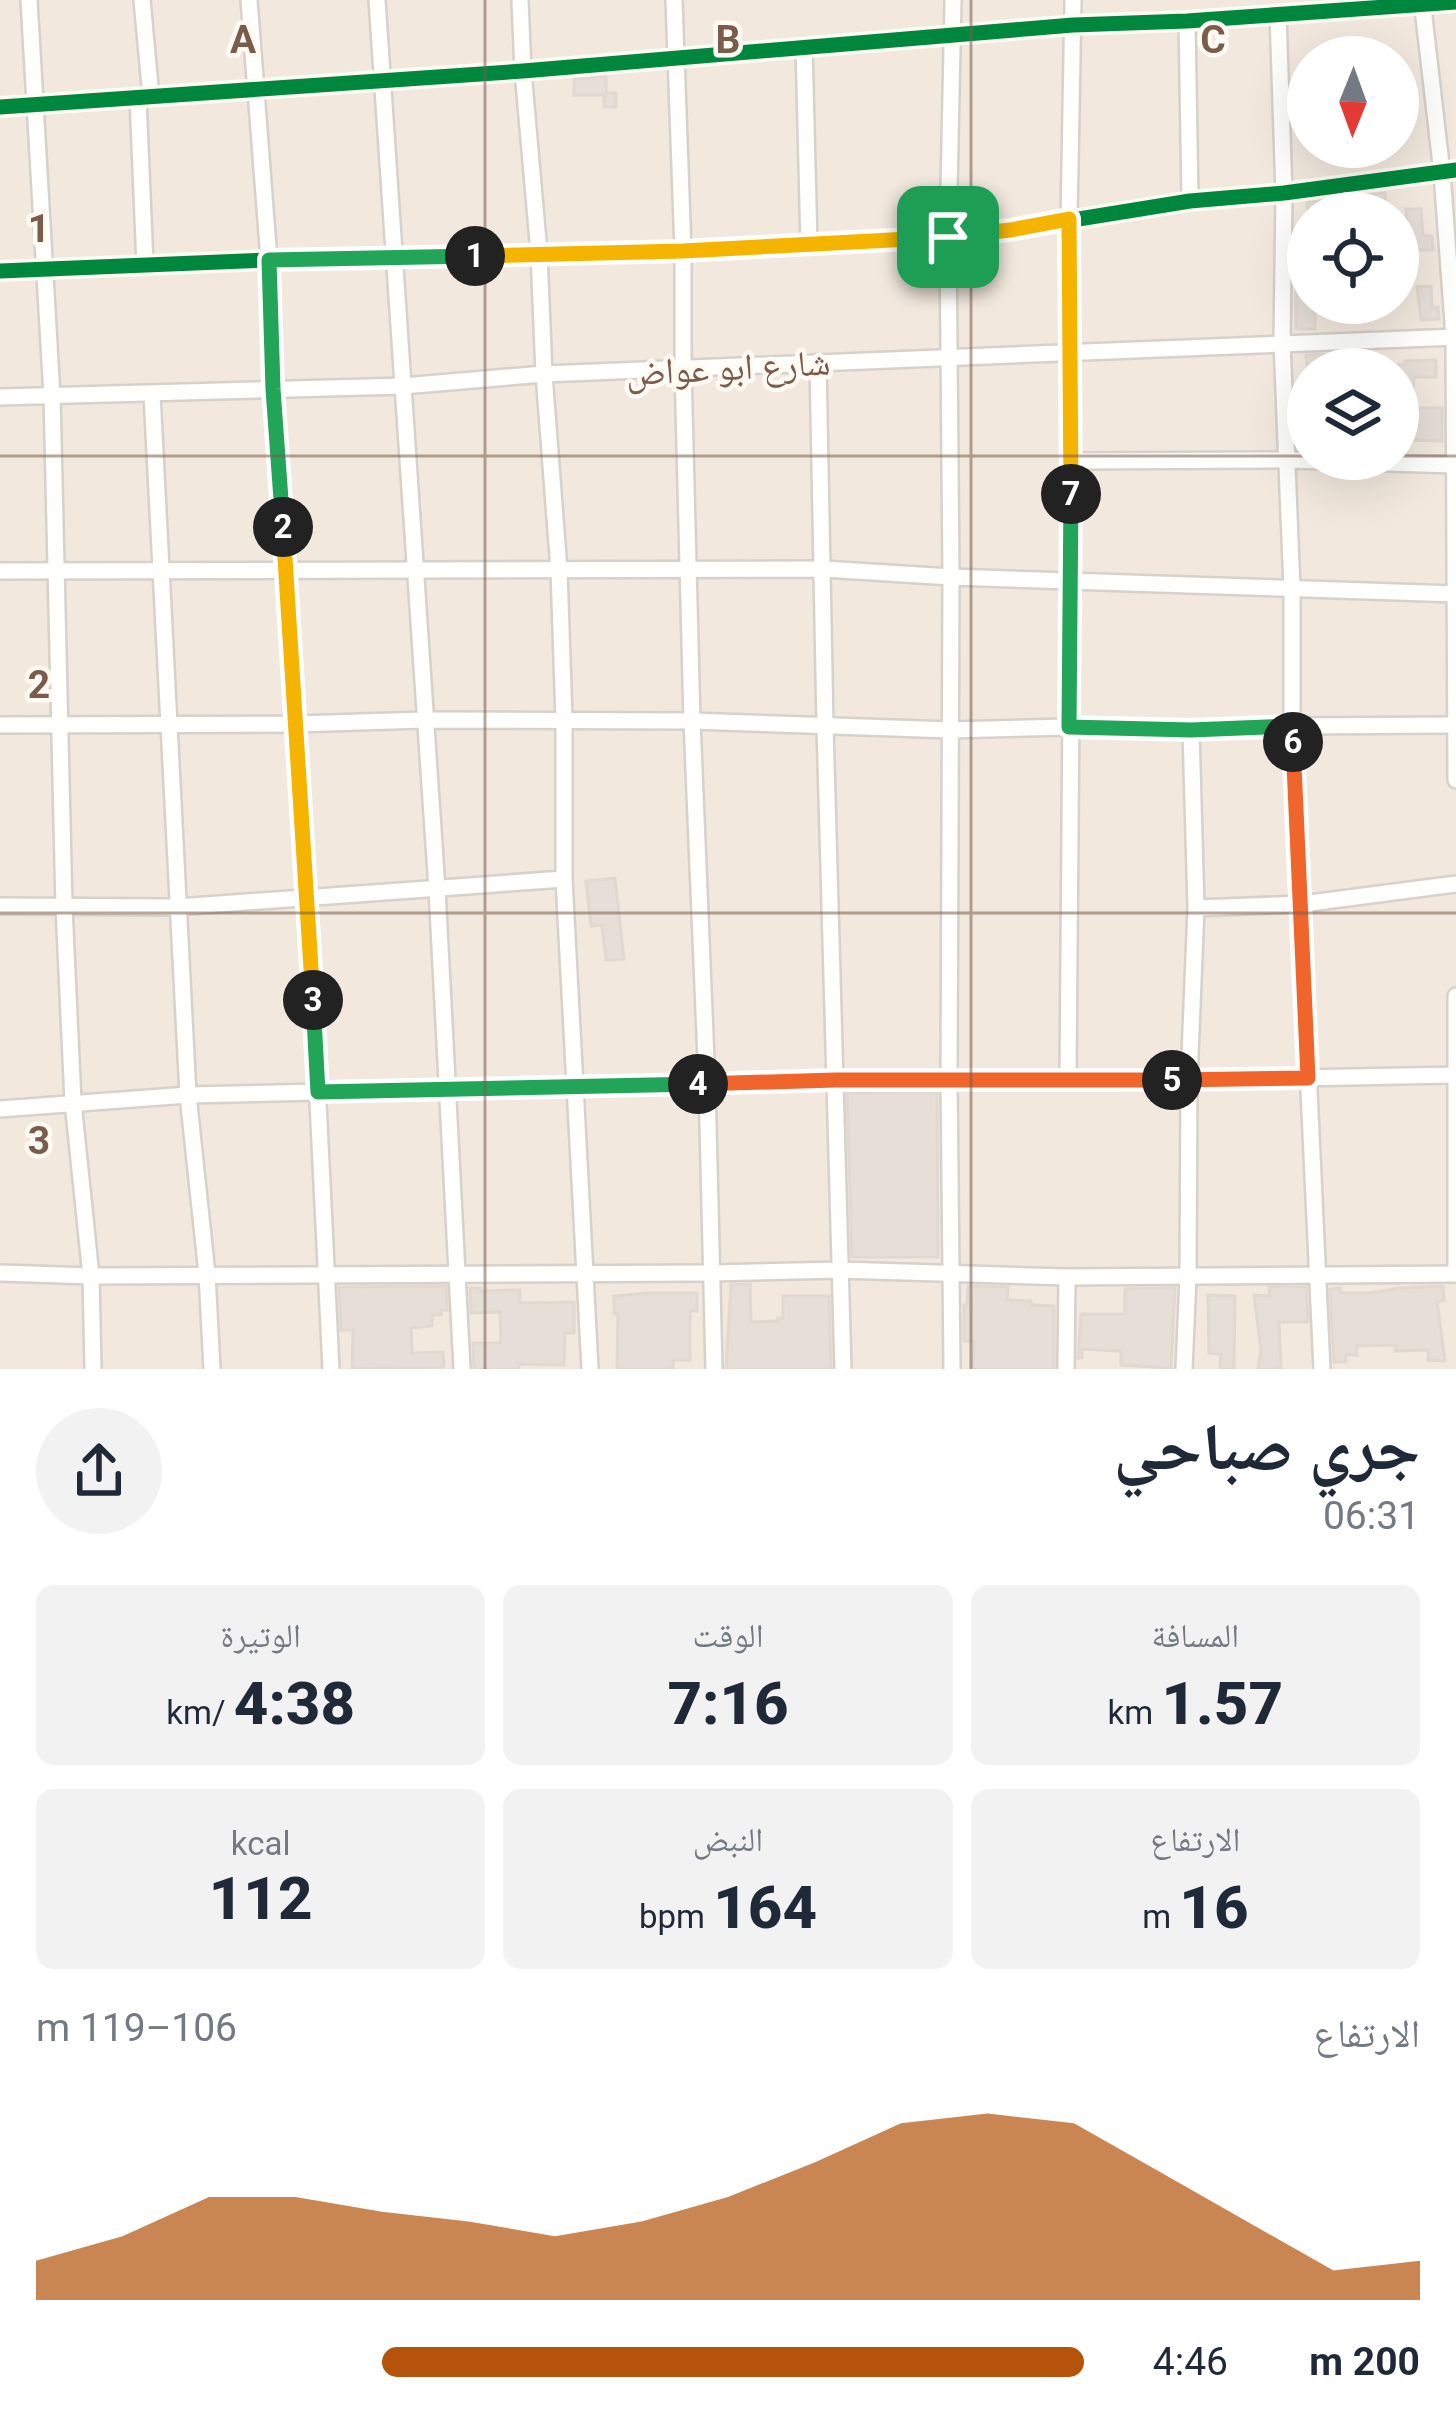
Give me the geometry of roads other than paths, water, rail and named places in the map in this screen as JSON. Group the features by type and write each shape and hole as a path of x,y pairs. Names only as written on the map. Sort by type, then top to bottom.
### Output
{"street":[{"path":"29,0 52,396 64,907 74,1102 91,1276 92,1369"},
{"path":"142,0 145,265"},
{"path":"249,0 308,897 332,1369"},
{"path":"377,0 437,889 462,1369"},
{"path":"520,0 559,570 563,879 590,1369"},
{"path":"674,0 714,1369"},
{"path":"952,0 948,237 952,1369"},
{"path":"1068,1080 1073,0"},
{"path":"1422,2 1449,171 1455,337 1456,781"},
{"path":"0,106 382,82 1072,25 1456,2"},
{"path":"1278,14 1287,440"},
{"path":"1187,21 1190,201"},
{"path":"804,46 808,245"},
{"path":"0,271 683,251 948,237 1190,201 1449,171"},
{"name":"شارع ابو عواض","path":"0,397 403,386 544,374 1455,337"},
{"path":"818,362 843,1369"},
{"path":"152,394 188,1095 212,1369"},
{"path":"1071,461 1287,460"},
{"path":"1419,464 1455,465"},
{"path":"1289,480 1292,726 1322,1369"},
{"path":"0,571 824,569 1456,594"},
{"path":"0,725 692,721 951,730 1191,730 1455,725"},
{"path":"1184,1369 1196,908 1191,730"},
{"path":"0,906 178,907 563,879"},
{"path":"1196,908 1302,904 1456,884"},
{"path":"0,1273 1456,1274 1456,996"},
{"path":"0,1108 188,1095 835,1080 1455,1076"},
{"path":"1066,1369 1067,1277"}]}
